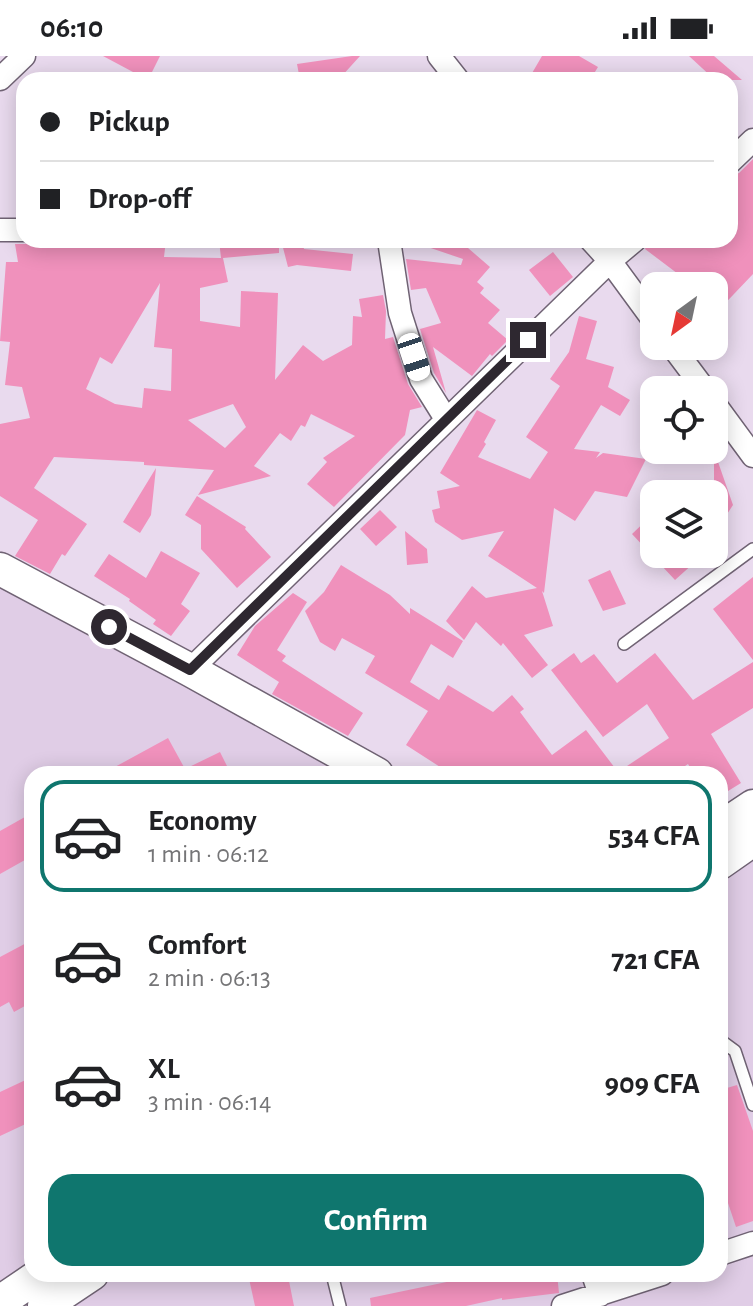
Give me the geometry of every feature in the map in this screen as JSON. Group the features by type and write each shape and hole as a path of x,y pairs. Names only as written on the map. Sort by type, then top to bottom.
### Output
{"street":[{"path":"0,79 24,56"},
{"path":"439,56 452,72"},
{"path":"738,154 753,140"},
{"path":"390,248 400,313 421,379 446,419"},
{"path":"598,248 640,302"},
{"path":"190,670 625,248"},
{"path":"728,422 753,456"},
{"path":"0,569 363,766"},
{"path":"728,823 753,806"},
{"path":"728,857 753,840"},
{"path":"728,1251 753,1243"},
{"path":"0,1302 29,1282"},
{"path":"44,1306 80,1282"},
{"path":"563,1306 596,1284"}],"lane":[{"path":"624,644 753,549"},
{"path":"728,1046 735,1051 752,1098"},
{"path":"334,1282 340,1306"}],"shaded area":[{"path":"0,569 364,766 24,766 24,1282 728,1282 728,877 753,861 753,1306 0,1306"}],"building":[{"path":"103,56 160,56 152,72 133,72"},
{"path":"360,56 346,72 298,72 297,64"},
{"path":"542,56 579,56 598,67 595,72 533,72"},
{"path":"689,56 714,56 733,72 706,72"},
{"path":"753,159 753,274 728,300 728,272 675,272 645,249 738,248 738,173"},
{"path":"15,244 16,248 165,248 164,257 221,258 220,248 279,248 279,253 223,258 228,282 200,288 200,321 240,327 241,291 278,293 275,380 303,345 323,361 352,345 353,316 362,317 359,299 383,295 385,339 393,337 408,384 422,407 410,410 405,435 334,507 307,484 327,462 323,458 355,436 311,414 305,427 301,425 291,441 280,433 254,466 271,476 198,495 214,470 54,457 34,488 87,524 50,574 15,556 38,520 0,496 0,424 30,418 22,387 5,385 10,342 0,341 6,262 18,262","holes":["160,283 154,347 172,349 171,391 144,388 142,408 115,404 86,389 100,357 112,364","233,404 246,427 225,448 188,420"]},
{"path":"283,248 353,254 351,271 297,265 288,267"},
{"path":"431,248 468,248 490,267 477,282 484,288 480,293 500,310 488,323 508,340 492,356 490,354 472,376 433,347 446,393 434,373 420,329 441,323 426,288 411,290 406,259 461,265 463,259"},
{"path":"553,252 573,277 550,296 529,270"},
{"path":"579,316 597,321 586,359 614,367 608,387 630,400 620,416 601,405 574,449 600,452 596,458 603,453 640,458 640,464 644,464 627,497 595,491 575,521 554,508 544,593 542,591 553,626 524,635 548,665 532,678 503,643 501,646 476,622 464,640 446,621 472,586 486,598 537,588 488,556 504,531 462,540 435,522 432,510 440,508 437,491 460,486 440,473 477,410 496,420 478,457 530,479 548,452 526,437 560,386 550,379 569,352"},
{"path":"714,464 719,464 724,480 714,480"},
{"path":"156,468 151,515 140,533 123,522"},
{"path":"728,491 733,505 728,513"},
{"path":"197,496 246,527 271,557 237,588 201,549 201,525 185,515"},
{"path":"380,510 397,527 376,546 360,529"},
{"path":"640,526 640,543 632,534"},
{"path":"405,531 427,549 428,563 407,565"},
{"path":"161,551 200,573 181,604 190,611 171,636 153,624 156,620 130,599 94,576 109,554 146,578"},
{"path":"341,565 390,595 410,614 410,608 463,641 453,658 431,644 410,682 439,700 448,685 493,712 512,695 524,709 520,712 552,755 586,730 613,766 439,766 406,745 428,711 365,673 375,656 342,638 335,651 320,642 305,611 324,592"},
{"path":"664,568 688,568 675,580"},
{"path":"610,570 626,604 603,611 588,580"},
{"path":"753,577 753,660 713,609"},
{"path":"293,593 307,602 277,650 286,656 282,661 363,713 348,736 272,694 279,682 237,655 255,626"},
{"path":"574,653 581,663 594,654 617,683 655,653 693,700 753,662 753,708 711,734 741,783 728,791 728,766 627,766 669,738 647,704 603,737 551,670"},
{"path":"168,738 183,766 117,766"},
{"path":"220,752 227,766 191,766"},
{"path":"24,818 24,860 0,874 0,831"},
{"path":"24,944 24,1006 14,1012 9,1002 0,1007 0,957"},
{"path":"24,1081 24,1125 0,1136 0,1092"},
{"path":"737,1085 753,1131 753,1221 736,1227 728,1203 728,1088"},
{"path":"250,1282 289,1282 294,1306 255,1306"},
{"path":"447,1282 558,1282 559,1293 502,1298 466,1306 371,1306 370,1298"}],"route":[{"path":"109,627 190,670 528,340"}]}
